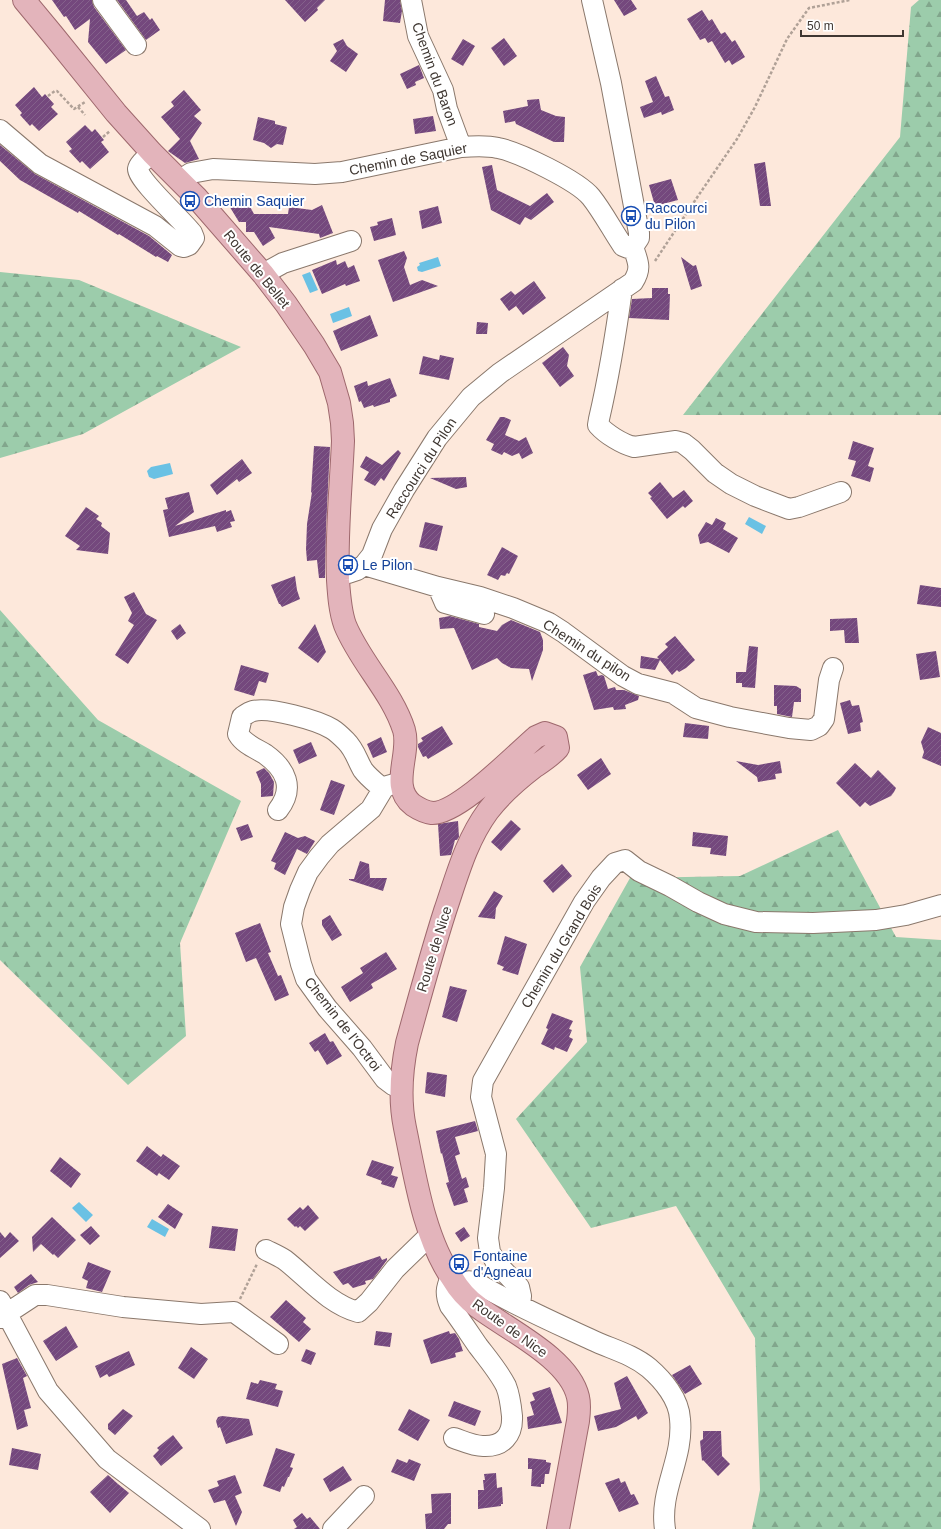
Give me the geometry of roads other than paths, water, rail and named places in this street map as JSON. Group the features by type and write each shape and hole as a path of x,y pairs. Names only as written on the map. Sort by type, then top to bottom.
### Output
{"main road":[{"name":"Route de Bellet","path":"28,2 116,113 152,153 196,197 263,274 286,304 326,364 337,394 342,423 343,441 338,556 340,600"},
{"name":"Route de Nice","path":"340,600 345,623 353,642 400,719 404,738 392,786 403,792 409,802 421,810 432,813 439,812 449,809 465,799 536,737 545,733 556,737 558,743 558,748 552,755 520,778 502,794 473,835 453,884 406,1043 400,1088 402,1113 430,1235 454,1281 465,1296 477,1307 548,1355 566,1373 575,1388 579,1408 578,1421 558,1529"}],"street":[{"path":"104,0 136,44"},
{"name":"Chemin du Baron","path":"411,0 418,36 443,90 447,109 461,148"},
{"path":"592,0 610,83 639,233 639,238 633,247"},
{"path":"0,130 40,164 155,226 180,246 184,247 189,245 194,238 192,233 146,184 138,171 138,167 152,153"},
{"name":"Chemin de Saquier","path":"180,180 191,173 213,169 315,174 342,172 472,146 498,148 530,160 560,175 591,196 623,246 628,248 633,247"},
{"path":"263,274 283,263 351,240"},
{"name":"Raccourci du Pilon","path":"364,565 372,555 382,529 404,490 437,438 470,397 500,373 633,282 639,270 638,261 633,247"},
{"path":"622,289 614,350 598,425 602,429 627,446 634,447 676,441 683,443 715,473 731,484 755,496 789,509 799,507 841,492"},
{"path":"338,574 357,570 364,565"},
{"name":"Chemin du pilon","path":"364,565 438,587 480,596 513,608 549,623 623,676 638,684 673,692 696,708 730,717 789,728 811,730 819,726 824,720 829,680 833,668"},
{"path":"438,587 445,603 484,614"},
{"path":"278,810 286,795 288,786 286,779 275,762 242,740 238,734 242,717 252,711 266,711 293,715 333,730 347,742 368,776 392,786"},
{"name":"Chemin de l'Octroi","path":"392,786 371,809 330,844 308,872 294,907 291,924 306,979 327,1008 362,1048 385,1079 400,1088"},
{"name":"Chemin du Grand Bois","path":"520,1306 521,1296 518,1287 496,1264 490,1252 488,1238 494,1188 496,1154 481,1097 483,1081 584,902 601,878 615,863 625,860 639,871 698,902 724,914 756,922 813,923 876,920 906,915 941,905"},
{"path":"266,1250 284,1260 311,1283 348,1309 358,1312 369,1302 395,1269 430,1235"},
{"path":"454,1438 483,1446 492,1445 506,1438 510,1434 512,1426 510,1398 506,1387 499,1374 450,1306 447,1298 446,1288 454,1281 471,1281 506,1300 598,1343 630,1356 649,1368 664,1382 674,1399 680,1417 681,1435 678,1456 664,1500 665,1529"},
{"path":"200,1529 107,1459 48,1390 2,1311 35,1295 47,1294 123,1307 201,1314 234,1312 278,1344"},
{"path":"333,1529 364,1496"}],"water":[{"path":"438,257 441,266 422,272 418,271 417,267 420,265 419,263"},
{"path":"310,272 318,290 310,293 302,275"},
{"path":"349,307 352,316 333,323 330,314"},
{"path":"170,463 173,474 154,479 149,477 147,471 151,467"},
{"path":"749,517 766,526 762,534 745,524"},
{"path":"79,1202 93,1215 86,1222 72,1208"},
{"path":"152,1219 169,1229 165,1237 147,1227"}],"place":[{"name":"Chemin Saquier","path":"190,201"},
{"name":"Raccourci du Pilon","path":"631,216"},
{"name":"Le Pilon","path":"348,565"},
{"name":"Fontaine d'Agneau","path":"459,1264"}]}
